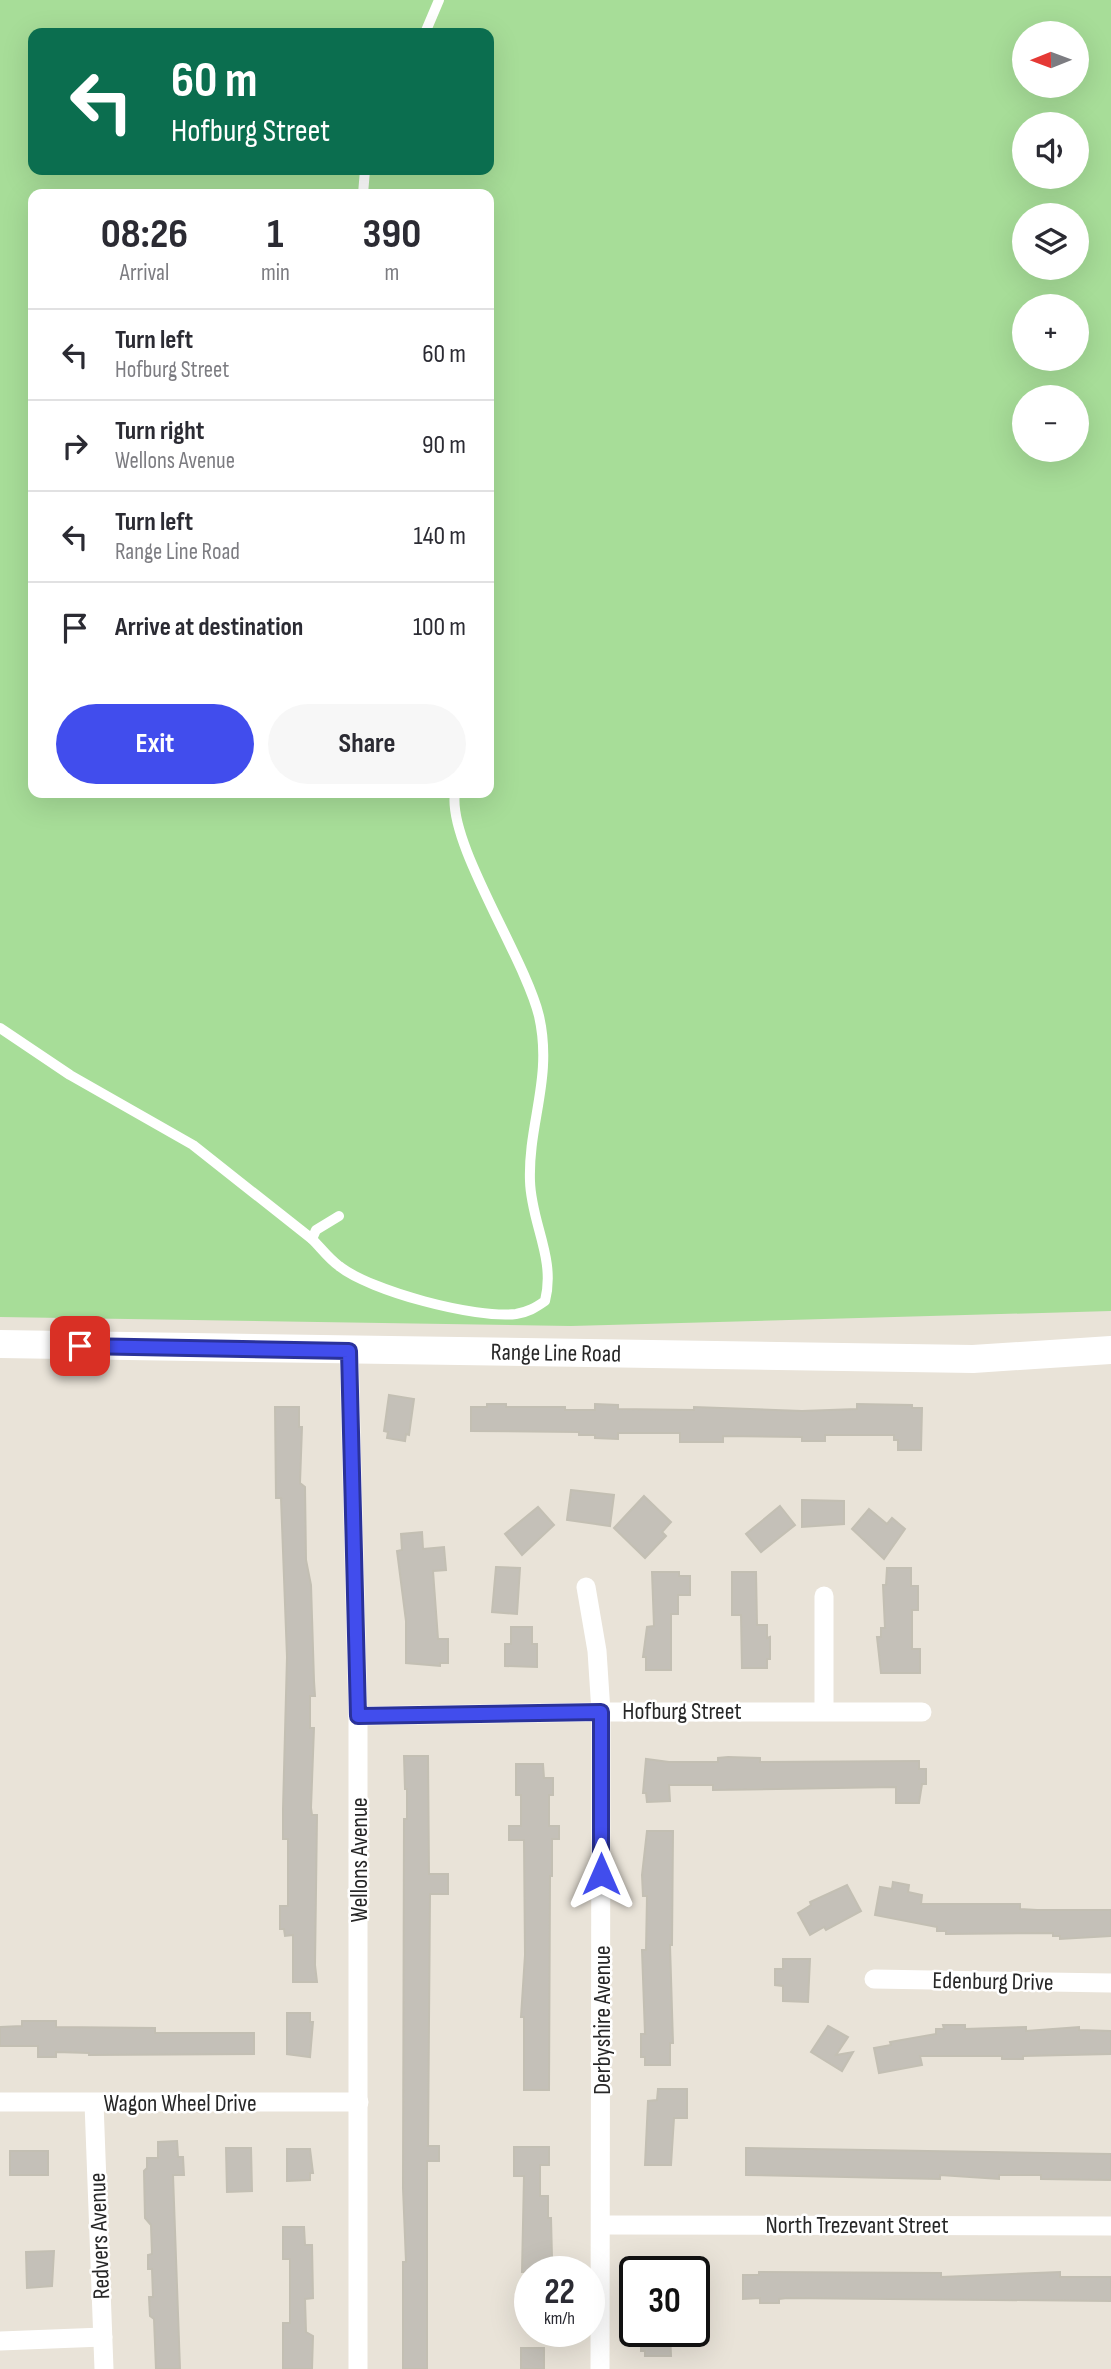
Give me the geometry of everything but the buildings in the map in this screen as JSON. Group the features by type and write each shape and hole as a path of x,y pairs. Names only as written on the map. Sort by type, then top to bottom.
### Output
{"street":[{"name":"Range Line Road","path":"0,1344 349,1351 795,1354 973,1359 1111,1350"},
{"name":"Wellons Avenue","path":"349,1351 358,1716 358,2369"},
{"name":"Derbyshire Avenue","path":"586,1587 597,1651 601,1712 600,2369"},
{"path":"824,1596 824,1711"},
{"name":"Hofburg Street","path":"358,1716 601,1712 922,1712"},
{"name":"Edenburg Drive","path":"874,1979 1111,1983"},
{"name":"Wagon Wheel Drive","path":"0,2102 359,2102"},
{"name":"Redvers Avenue","path":"94,2103 104,2369"},
{"name":"North Trezevant Street","path":"602,2224 1111,2226"},
{"path":"0,2342 103,2337"}],"lane":[{"path":"427,28 439,0"},
{"path":"0,1028 70,1075 193,1145 312,1239 340,1268 389,1290 438,1305 513,1315 530,1311 545,1301 550,1267 530,1181 545,1065 538,1014 511,943 474,868 453,806 454,798"},
{"path":"312,1239 316,1230 339,1216"}],"green space":[{"path":"0,0 1111,0 1111,1311 571,1326 0,1317"}],"route":[{"path":"80,1346 349,1351 358,1716 601,1712 601,1874"}]}
